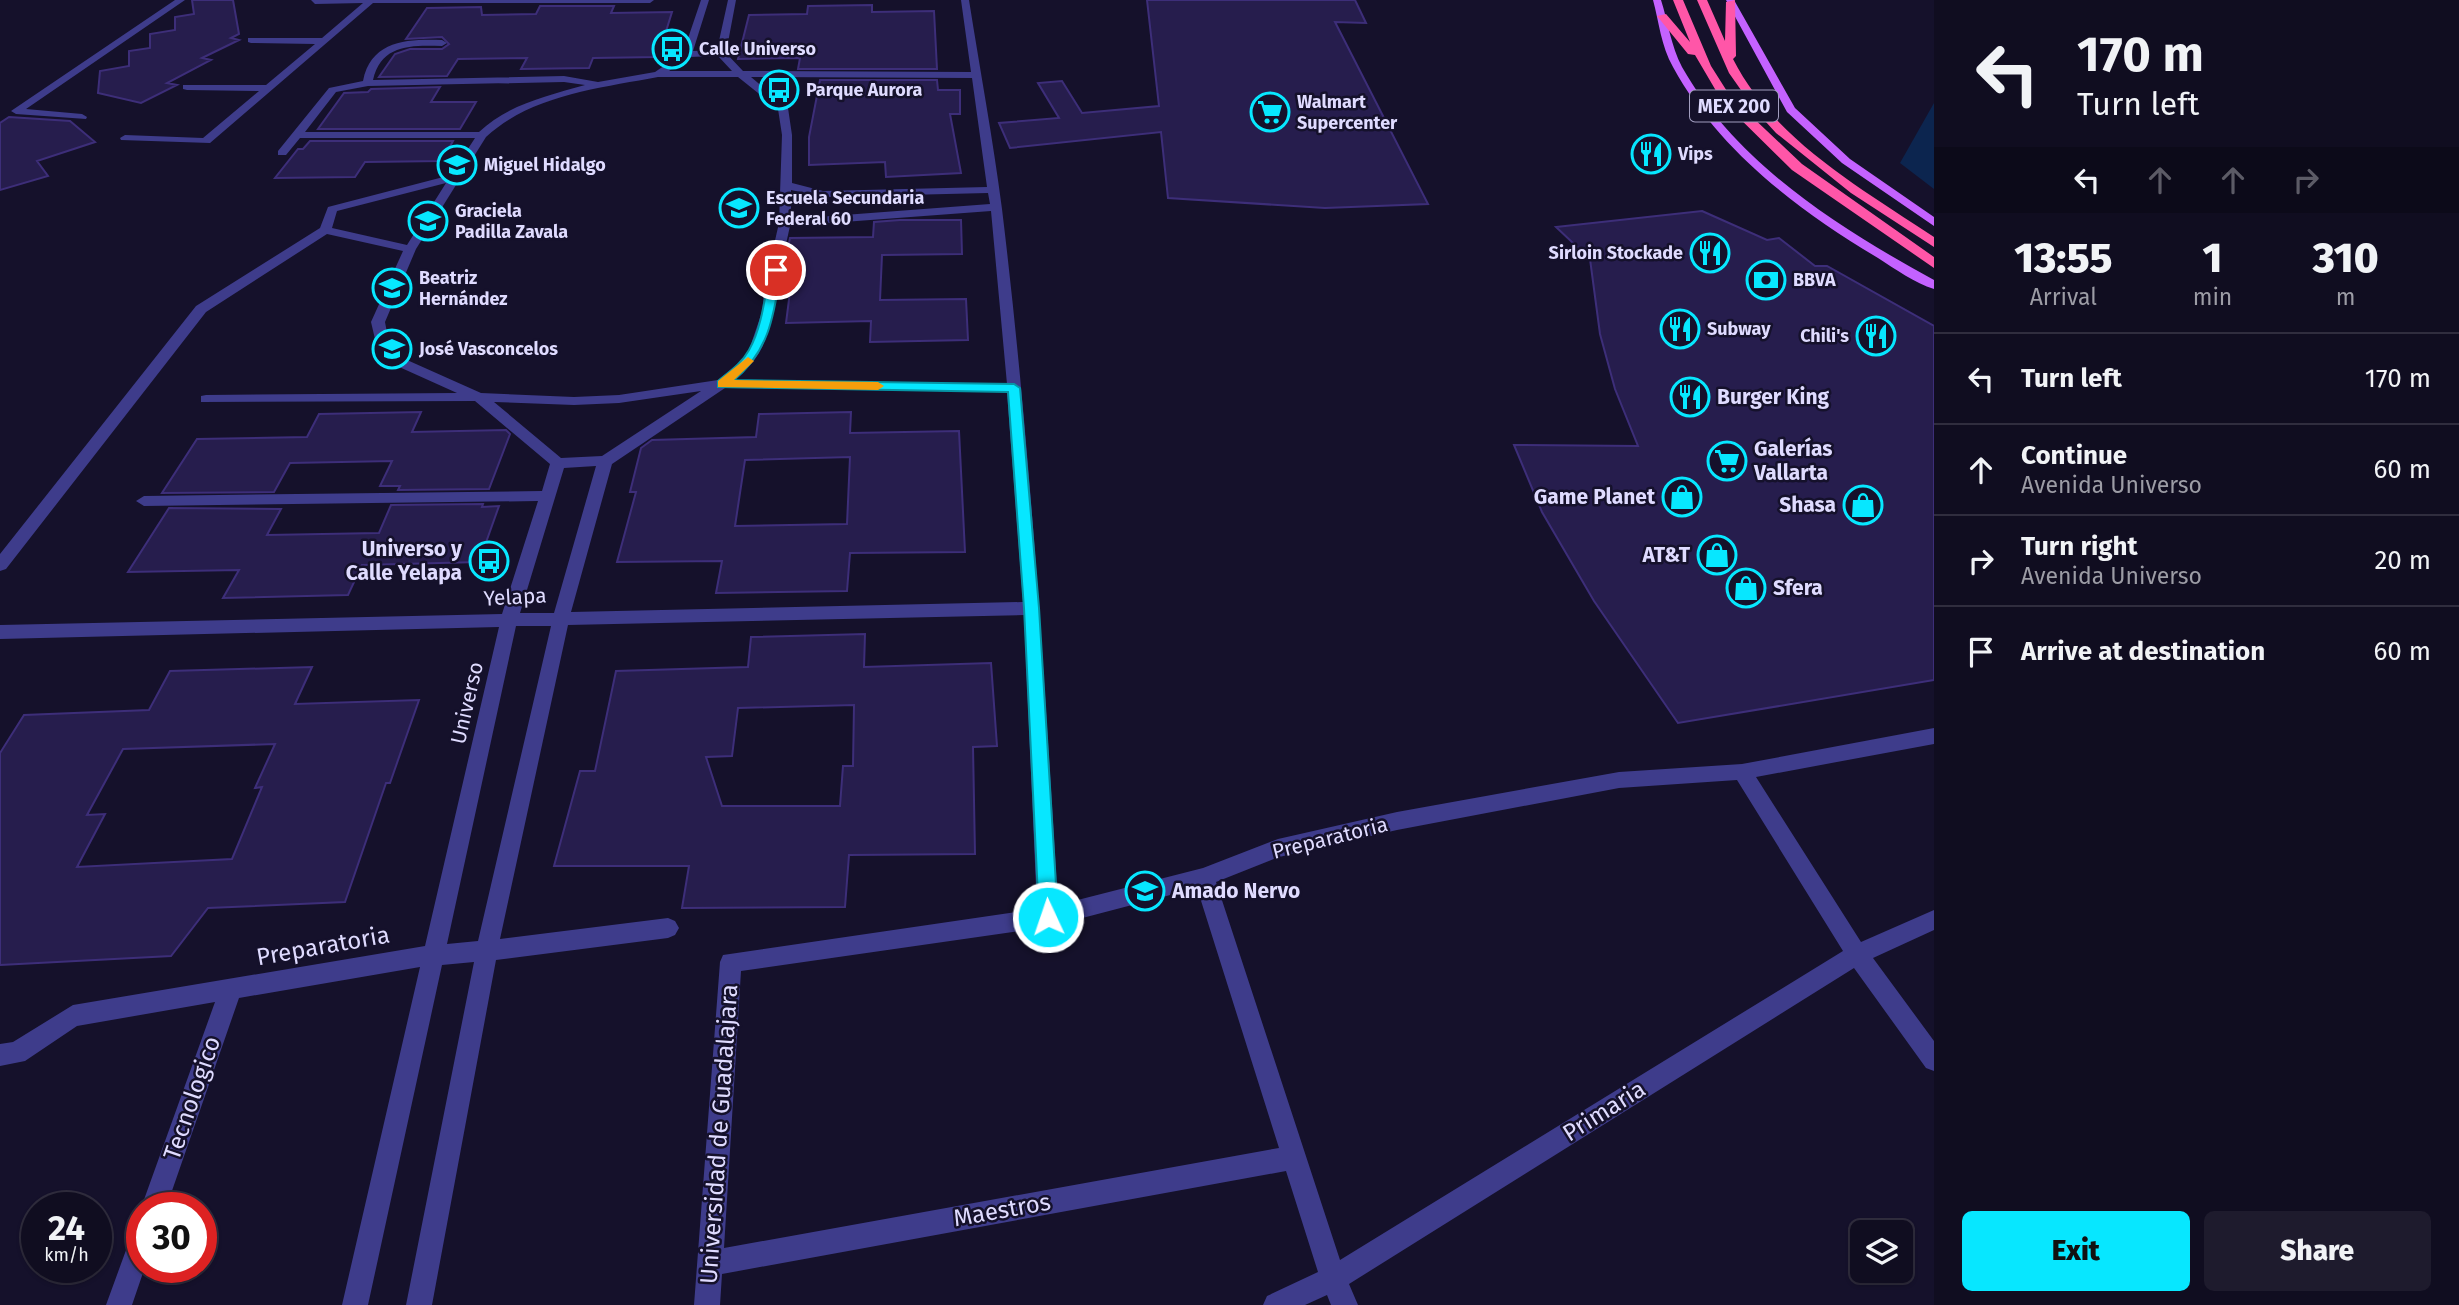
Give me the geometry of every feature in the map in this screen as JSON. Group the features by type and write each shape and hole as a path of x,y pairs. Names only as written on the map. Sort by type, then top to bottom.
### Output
{"highway":[{"name":"MEX 200","path":"1678,0 1705,66 1727,98 1797,167 1934,264"},
{"name":"MEX 200","path":"1702,0 1730,65 1743,86 1775,124 1822,166 1934,243"},
{"path":"1730,1 1730,65"},
{"path":"1662,16 1705,66"}],"main road":[{"path":"1657,0 1662,16 1662,30 1676,64 1724,130 1779,184 1814,210 1895,264 1934,285"},
{"path":"1730,1 1791,110 1846,162 1934,222"}],"street":[{"path":"82,117 16,111 181,0"},
{"path":"315,1 650,0"},
{"path":"687,54 705,0"},
{"path":"720,53 732,0"},
{"path":"965,0 996,207 1014,388 1032,608 1048,917"},
{"path":"125,138 206,141 265,88 371,1"},
{"path":"251,40 323,41"},
{"path":"368,83 369,72 385,50 395,43 442,43"},
{"path":"657,74 687,54 720,53 741,75 761,88 783,108 788,135 788,186 785,223 771,284 768,312 756,350 745,365 722,384 605,461 558,463 479,397 402,363 382,339 378,321 389,302 410,249 482,135 512,111 598,85 657,74 741,75 976,75"},
{"path":"282,153 332,90 368,83 564,79 598,85"},
{"path":"187,87 265,88"},
{"path":"296,135 482,135"},
{"path":"0,565 201,309 325,230 332,209 454,178"},
{"path":"788,186 823,194 992,190"},
{"path":"785,223 996,207"},
{"path":"325,230 410,249"},
{"path":"206,399 479,397 574,401 619,399 722,384 1014,388"},
{"path":"419,1305 487,950 561,617 605,461"},
{"name":"Universo","path":"355,1305 431,956 509,621 558,463"},
{"path":"144,501 546,496"},
{"name":"Yelapa","path":"0,632 1032,608"},
{"name":"Preparatoria","path":"731,962 1048,917 1204,877 1278,848 1397,821 1619,780 1742,772 1934,736"},
{"path":"1742,772 1857,954 1934,1060"},
{"path":"1204,877 1334,1279 1345,1305"},
{"name":"Primaria","path":"1276,1305 1334,1279 1857,954 1934,920"},
{"name":"Preparatoria","path":"0,1055 17,1053 73,1016 404,958 668,928"},
{"name":"Universidad de Guadalajara","path":"707,1305 731,962"},
{"name":"Tecnologico","path":"159,1192 230,989"},
{"name":"Maestros","path":"709,1264 1294,1157"},
{"path":"119,1305 127,1283"}],"water":[{"path":"1934,103 1934,189 1900,163"}],"building":[{"path":"192,0 233,0 239,34 231,38 239,40 202,58 211,60 167,83 177,85 141,103 98,93 100,71 129,66 129,51 150,48 150,34 175,30 175,17 194,14"},
{"name":"Walmart Supercenter","path":"1147,0 1355,0 1366,23 1335,22 1428,204 1325,208 1168,198 1161,132 1010,148 999,123 1059,118 1038,83 1062,81 1082,113 1159,106"},
{"path":"872,5 872,12 934,11 937,69 798,69 800,58 738,59 749,15 807,14 808,6"},
{"path":"540,6 614,6 611,13 672,12 658,57 593,58 589,68 521,69 527,58 458,59 447,76 379,77 395,54 410,49 442,49 449,44 442,37 406,39 427,8 481,7 482,15 536,14"},
{"path":"820,80 937,80 938,90 960,90 960,114 950,114 961,173 886,177 885,162 809,165 809,137"},
{"path":"440,87 431,102 476,102 460,129 318,129 344,93 368,92 371,89"},
{"path":"9,117 70,121 95,142 37,161 48,176 0,190 0,123"},
{"path":"310,141 453,141 442,161 365,162 355,177 275,178 298,149 303,149"},
{"name":"Galerías Vallarta","path":"1702,211 1767,240 1779,238 1815,266 1827,266 1934,326 1934,680 1678,723 1594,601 1542,512 1514,445 1638,446 1615,389 1600,334 1590,259 1556,227"},
{"path":"961,220 962,254 882,255 880,300 966,299 968,340 870,342 871,321 786,323 792,276 782,276 790,238 873,237 874,222"},
{"path":"421,412 412,432 506,430 510,434 489,489 398,490 400,486 380,486 392,461 290,463 274,492 162,493 197,439 307,437 319,414"},
{"path":"851,412 850,433 959,431 965,552 850,553 847,591 716,593 722,561 617,562 636,492 630,492 641,448 652,440 756,437 759,414","holes":["850,457 847,524 735,526 745,460"]},
{"path":"483,504 482,507 499,506 479,562 362,565 348,595 223,598 239,570 128,572 169,508 281,509 267,535 379,533 391,505"},
{"path":"865,634 864,667 991,663 997,746 973,747 975,854 849,855 845,907 682,908 689,866 554,866 580,771 595,771 616,671 748,667 751,637","holes":["854,705 853,766 843,766 840,806 722,806 706,757 732,756 738,708"]},
{"path":"312,667 295,704 419,700 390,783 386,783 345,902 208,908 171,956 0,965 0,753 24,715 149,710 170,671","holes":["275,744 255,788 262,787 232,859 77,867 105,814 87,815 123,749"]}],"slow traffic":[{"path":"748,361 722,384 878,386"}],"place":[{"name":"Calle Universo","path":"672,49"},
{"name":"Parque Aurora","path":"779,90"},
{"name":"Walmart Supercenter","path":"1270,112"},
{"name":"Vips","path":"1651,154"},
{"name":"Miguel Hidalgo","path":"457,165"},
{"name":"Escuela Secundaria Federal 60","path":"739,208"},
{"name":"Graciela Padilla Zavala","path":"428,221"},
{"name":"Sirloin Stockade","path":"1710,253"},
{"name":"BBVA","path":"1766,280"},
{"name":"Beatriz Hernández","path":"392,288"},
{"name":"Subway","path":"1680,329"},
{"name":"Chili's","path":"1876,336"},
{"name":"José Vasconcelos","path":"392,349"},
{"name":"Burger King","path":"1690,397"},
{"name":"Galerías Vallarta","path":"1727,461"},
{"name":"Game Planet","path":"1682,497"},
{"name":"Shasa","path":"1863,505"},
{"name":"AT&T","path":"1717,555"},
{"name":"Universo y Calle Yelapa","path":"489,561"},
{"name":"Sfera","path":"1746,588"},
{"name":"Amado Nervo","path":"1145,891"}],"route":[{"path":"776,270 771,284 768,312 756,350 745,365 722,384 1014,388 1032,608 1048,917"}]}
